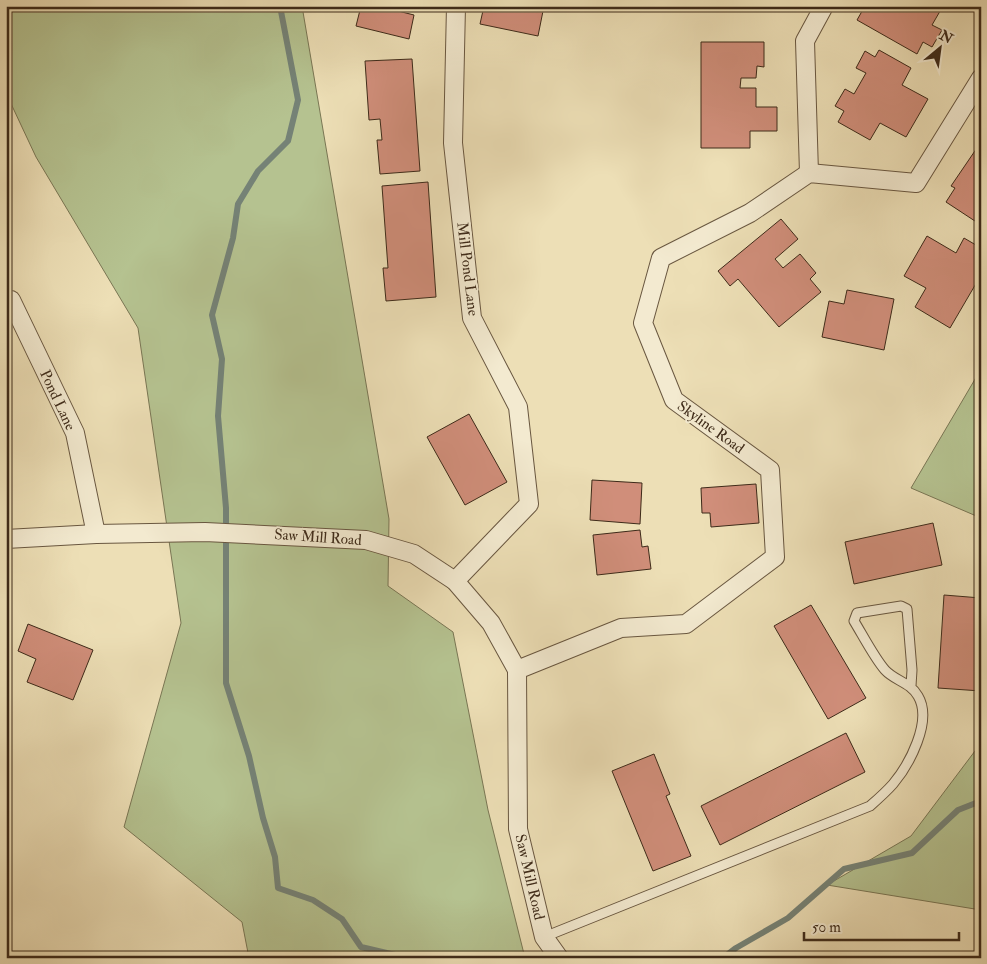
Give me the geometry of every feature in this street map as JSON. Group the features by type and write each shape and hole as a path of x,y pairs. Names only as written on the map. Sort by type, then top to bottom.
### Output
{"street":[{"name":"Mill Pond Lane","path":"455,582 530,504 518,407 472,318 453,143 456,6"},
{"path":"824,6 805,41 809,173 916,183 981,78"},
{"name":"Skyline Road","path":"517,670 621,628 686,624 775,557 770,470 674,400 643,323 660,258 750,213 809,173"},
{"name":"Pond Lane","path":"11,300 75,433 96,534"},
{"name":"Saw Mill Road","path":"6,539 96,534 205,532 366,540 414,554 455,582 491,623 517,670 518,830 544,937 559,958"}],"lane":[{"path":"544,937 870,806 892,785 910,760 920,732 921,705 919,697 910,686 884,670 854,621 857,613 901,606 907,609 912,670 910,686"}],"green space":[{"path":"6,6 302,6 389,519 388,586 453,632 488,810 525,958 249,958 242,922 124,827 181,623 138,328 36,157 6,93"},
{"path":"981,369 981,518 911,488"},
{"path":"981,743 981,910 827,885 911,836"}],"building":[{"path":"361,6 399,6 398,11 414,15 409,39 356,26"},
{"path":"484,6 544,6 538,36 480,24"},
{"path":"865,6 943,6 932,25 942,30 932,47 923,42 917,54 857,20"},
{"path":"701,42 764,42 764,67 757,66 756,78 741,78 740,88 756,88 756,107 777,107 777,131 750,131 750,148 701,148"},
{"path":"879,50 911,68 902,85 928,99 906,137 880,123 870,140 838,122 844,111 835,106 845,89 854,94 866,73 856,68 865,51 875,57"},
{"path":"412,59 420,171 380,174 377,140 382,140 380,119 369,120 365,61"},
{"path":"981,142 981,225 946,202 955,188 951,186"},
{"path":"428,182 436,297 386,301 383,268 388,268 382,186"},
{"path":"781,219 798,239 775,259 783,268 800,254 816,273 810,279 821,292 779,327 738,279 730,286 718,271"},
{"path":"927,236 956,253 964,238 981,248 981,275 950,328 915,307 926,288 904,276"},
{"path":"847,290 894,299 884,350 822,337 829,301 844,304"},
{"path":"469,414 507,482 465,505 427,437"},
{"path":"592,480 642,483 640,524 590,520"},
{"path":"756,484 759,523 711,527 710,513 702,513 701,488"},
{"path":"933,523 942,565 854,584 845,542"},
{"path":"640,530 642,547 648,546 651,569 597,575 593,535"},
{"path":"944,595 981,598 981,691 938,688"},
{"path":"811,605 866,698 828,719 774,626"},
{"path":"28,624 93,650 73,700 27,682 36,659 18,651"},
{"path":"846,733 865,772 720,845 701,806"},
{"path":"654,754 670,794 666,796 691,856 653,871 612,771"}],"waterway":[{"path":"221,6 226,6"},
{"path":"280,6 298,100 288,141 258,171 238,204 233,238 212,315 222,359 218,416 226,508 226,683 249,756 263,818 275,857 278,888 313,900 342,919 361,947 408,958"},
{"path":"723,958 736,948 788,918 844,869 912,853 958,810 981,801"}]}
